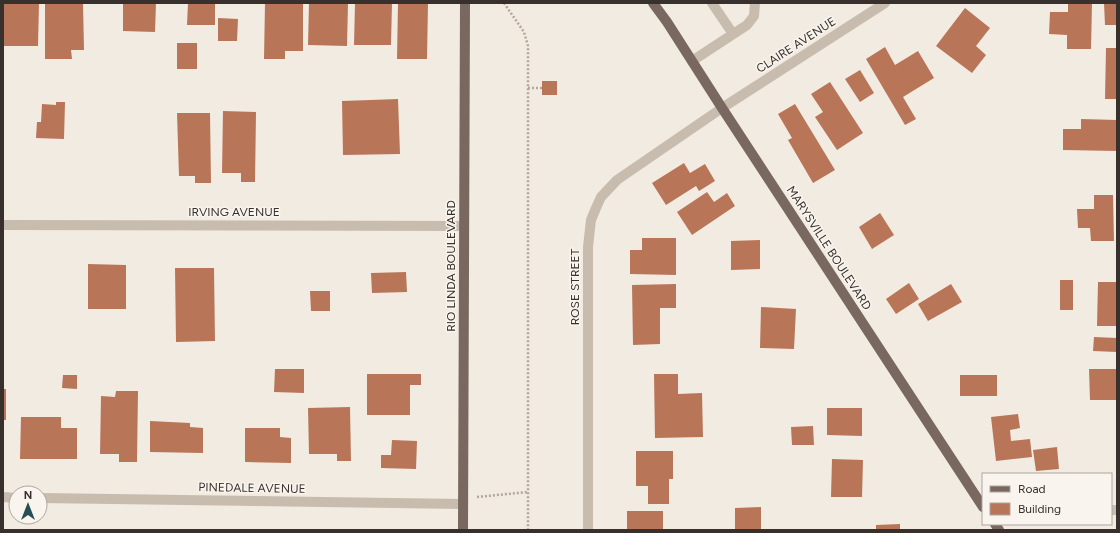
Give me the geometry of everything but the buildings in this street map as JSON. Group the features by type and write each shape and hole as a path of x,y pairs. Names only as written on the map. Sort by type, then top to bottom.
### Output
{"main road":[{"name":"RIO LINDA BOULEVARD","path":"463,530 465,3"},
{"name":"MARYSVILLE BOULEVARD","path":"652,3 667,22 982,504"}],"street":[{"path":"712,3 733,34"},
{"path":"692,61 747,25 754,16 755,3"},
{"name":"CLAIRE AVENUE","path":"722,108 885,3"},
{"name":"ROSE STREET","path":"588,530 588,247 591,220 601,197 617,180 722,108"},
{"name":"IRVING AVENUE","path":"3,225 464,226"},
{"name":"PINEDALE AVENUE","path":"48,498 463,504"}],"path":[{"path":"504,3 524,32 528,46 528,530"},
{"path":"528,88 542,88"},
{"path":"476,498 528,492"}]}
